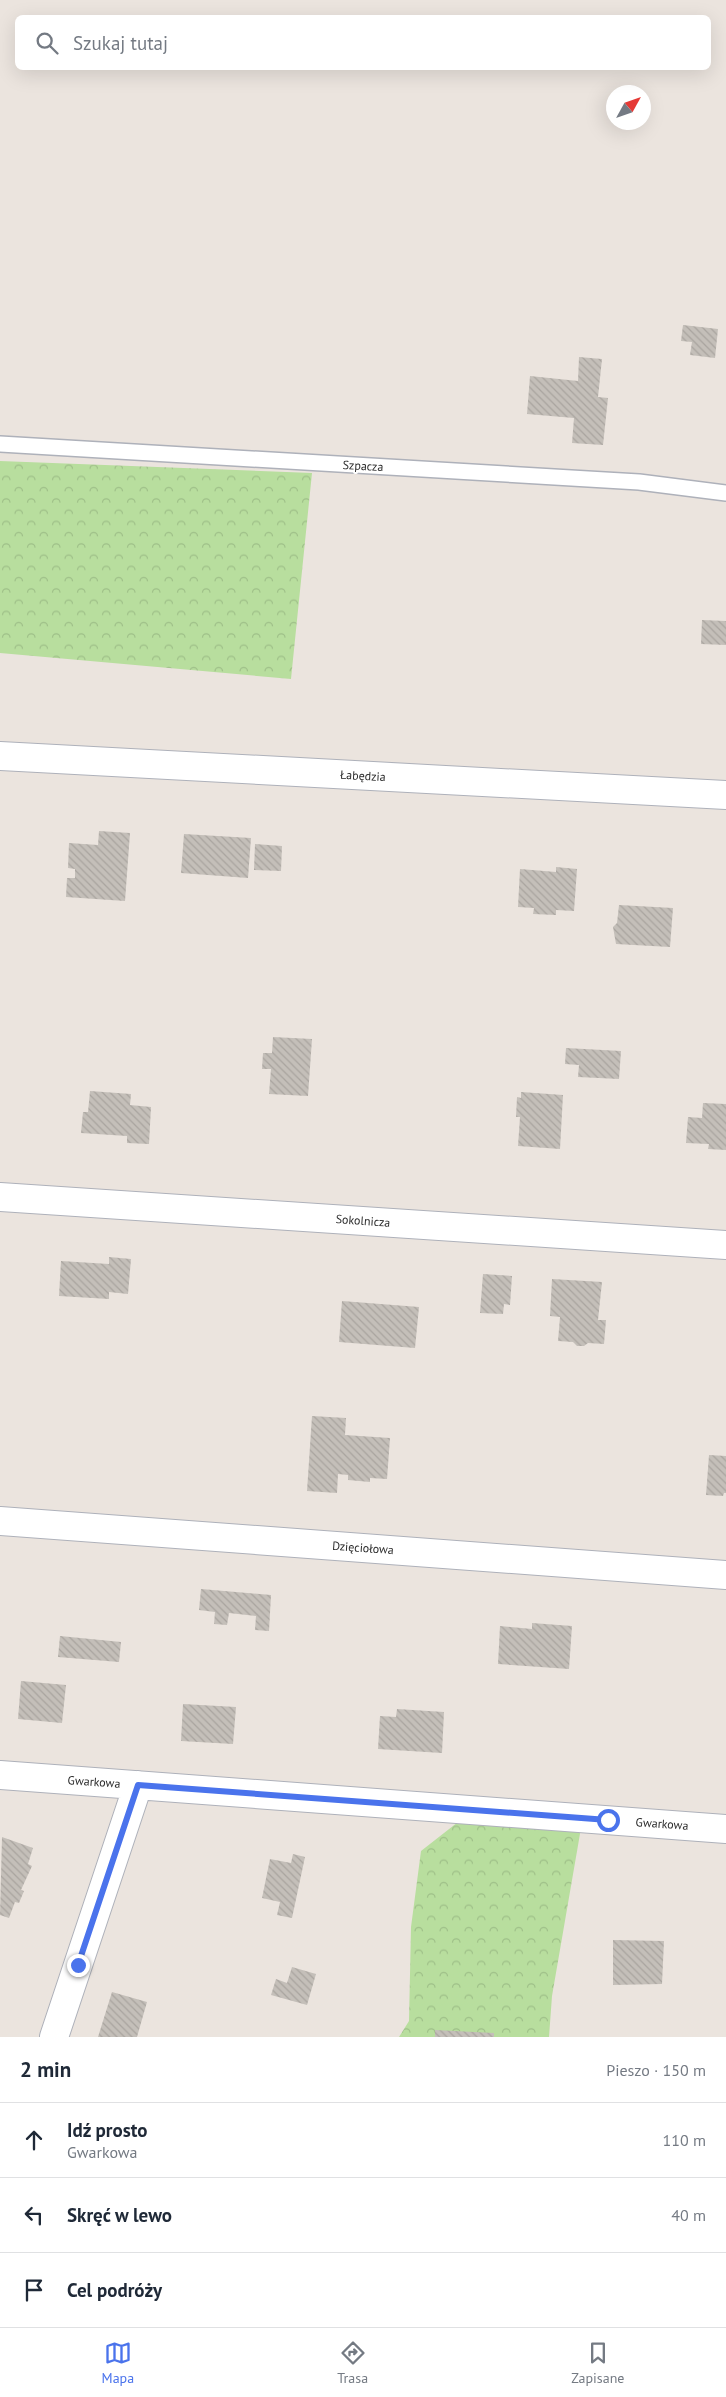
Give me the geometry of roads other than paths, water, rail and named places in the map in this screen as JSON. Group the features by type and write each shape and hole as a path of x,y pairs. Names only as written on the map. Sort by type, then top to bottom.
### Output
{"street":[{"name":"Łabędzia","path":"0,756 726,795"},
{"name":"Sokolnicza","path":"0,1197 726,1245"},
{"name":"Dzięciołowa","path":"0,1521 726,1575"},
{"name":"Gwarkowa","path":"0,1775 726,1829"},
{"path":"54,2037 138,1785"}],"lane":[{"name":"Szpacza","path":"0,444 639,482 726,493"}]}
